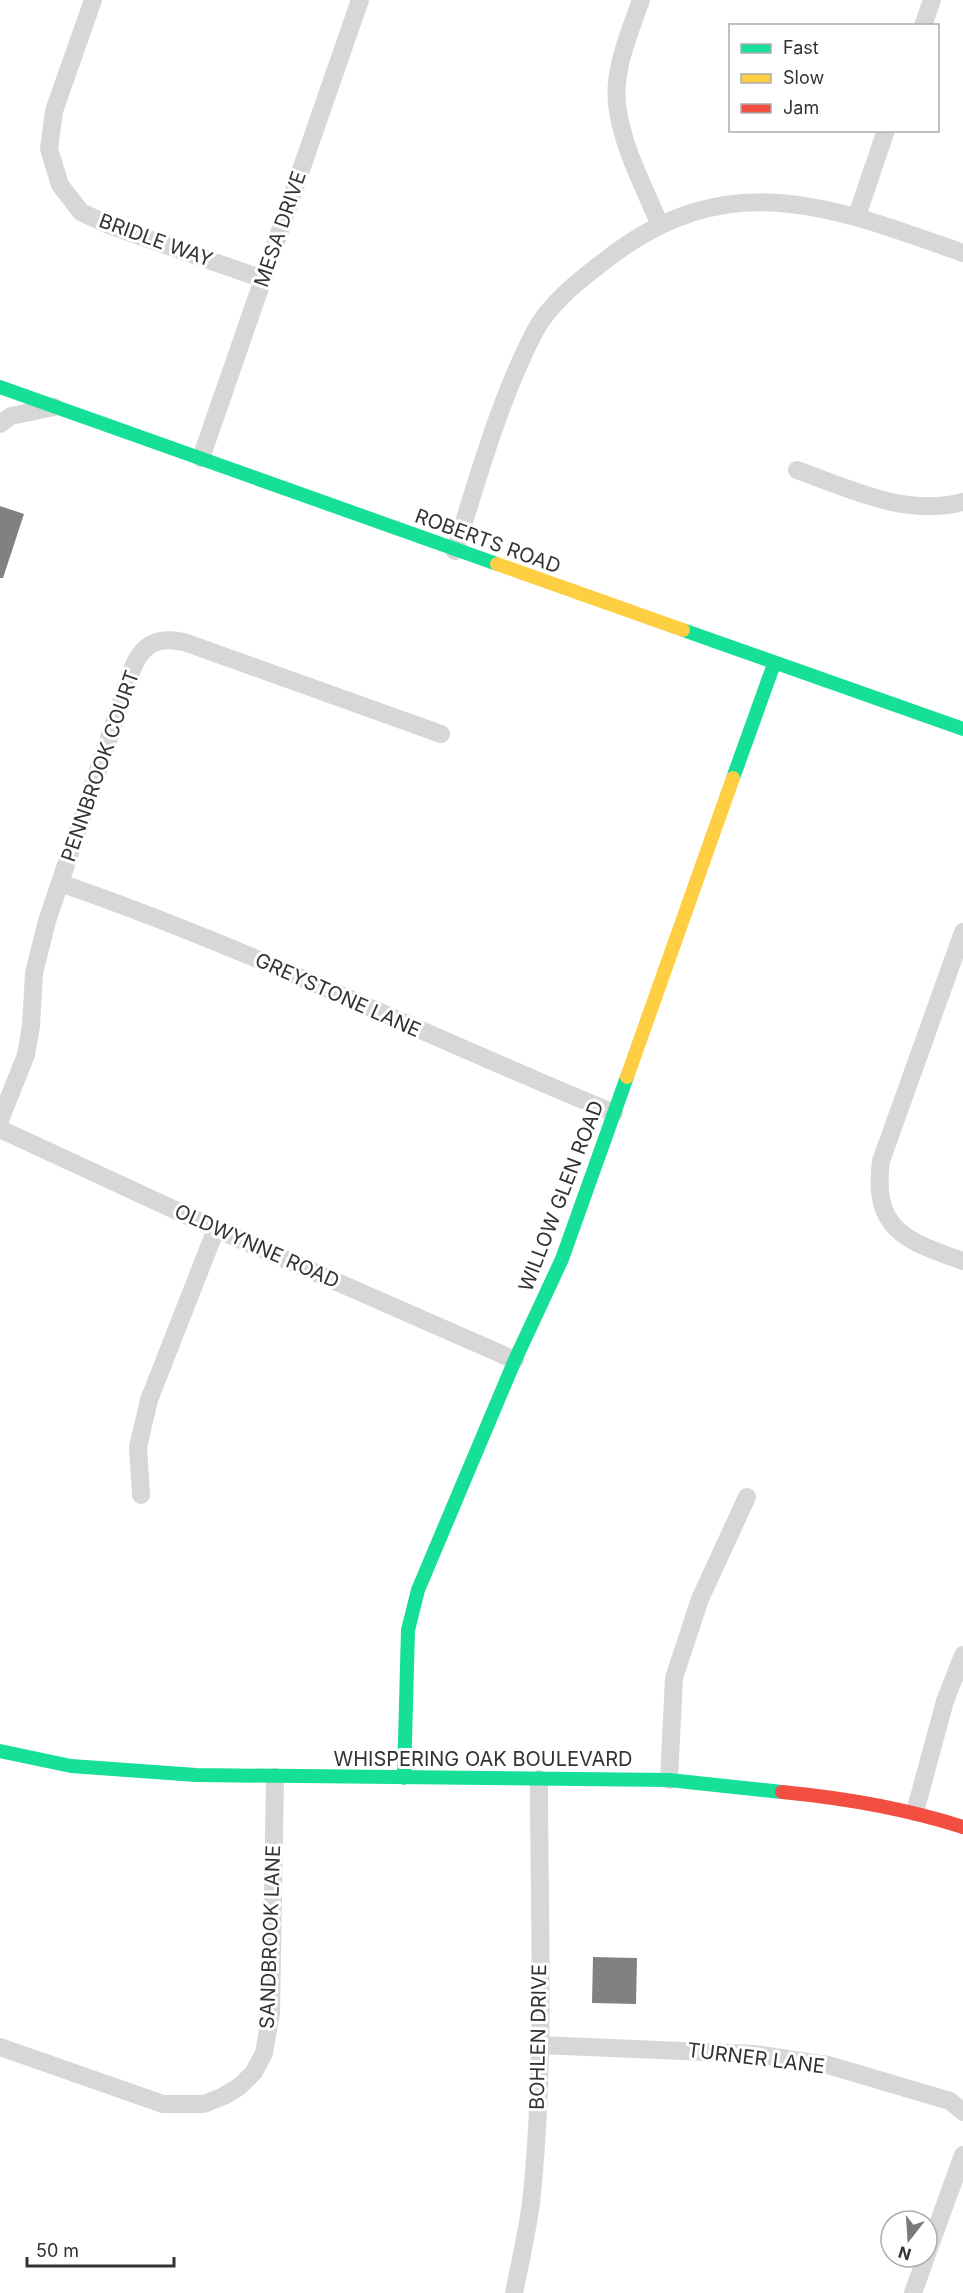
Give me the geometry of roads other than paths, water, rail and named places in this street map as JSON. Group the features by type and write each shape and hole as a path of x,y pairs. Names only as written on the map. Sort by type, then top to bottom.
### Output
{"street":[{"name":"BRIDLE WAY","path":"93,0 54,111 50,149 60,185 81,212 111,226 262,279"},
{"name":"MESA DRIVE","path":"201,458 360,0"},
{"path":"641,0 621,62 617,111 631,158 659,223"},
{"path":"924,24 932,0"},
{"path":"857,216 885,132"},
{"path":"455,551 513,382 535,331 570,287 630,241 659,223 703,209 757,201 809,204 857,216 963,253"},
{"name":"ROBERTS ROAD","path":"0,387 455,551 963,729"},
{"path":"0,424 11,416 54,406"},
{"path":"797,470 878,500 924,507 963,502"},
{"name":"PENNBROOK COURT","path":"0,1120 26,1055 31,1026 34,973 60,883 138,654 151,643 168,639 184,642 441,734"},
{"name":"WILLOW GLEN ROAD","path":"404,1778 408,1630 418,1590 515,1360 562,1259 774,664"},
{"name":"GREYSTONE LANE","path":"60,883 158,918 488,1062 614,1113"},
{"path":"963,932 881,1161 878,1186 883,1210 899,1233 922,1247 963,1261"},
{"name":"OLDWYNNE ROAD","path":"0,1129 216,1229 515,1360"},
{"path":"141,1495 138,1447 149,1400 216,1229"},
{"path":"669,1780 674,1678 700,1599 747,1497"},
{"path":"915,1812 945,1701 963,1655"},
{"name":"WHISPERING OAK BOULEVARD","path":"0,1750 71,1766 196,1775 669,1780 834,1797 915,1812 963,1827"},
{"name":"SANDBROOK LANE","path":"0,2047 163,2104 204,2104 224,2097 255,2072 264,2053 271,2013 275,1777"},
{"name":"BOHLEN DRIVE","path":"514,2293 531,2205 539,2045 539,1779"},
{"name":"TURNER LANE","path":"539,2045 683,2049 766,2055 839,2069 950,2101 963,2112"},
{"path":"939,2220 963,2155"},
{"path":"913,2293 921,2269"}]}
